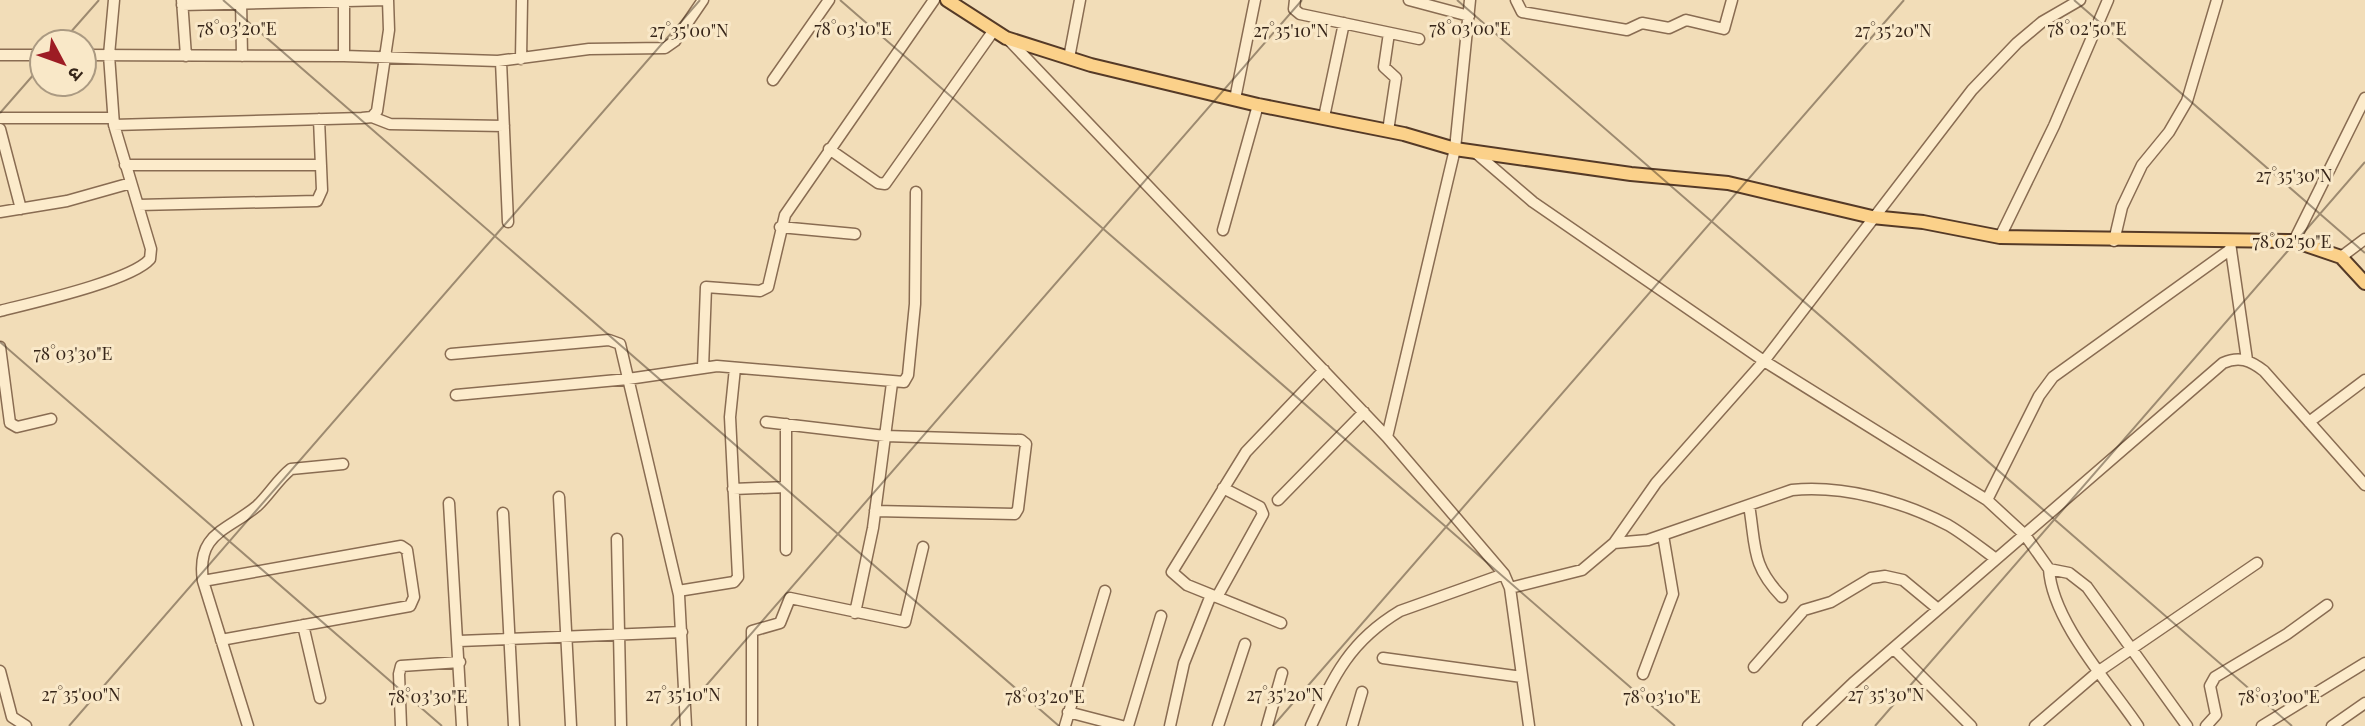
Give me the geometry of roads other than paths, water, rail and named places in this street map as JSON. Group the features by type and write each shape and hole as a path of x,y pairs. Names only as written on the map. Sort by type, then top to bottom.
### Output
{"main road":[{"path":"947,0 1006,38 1069,58 1235,99 1388,131 1455,149 1631,174 1728,183 1872,217 1923,222 2000,237 2231,244 2294,241 2341,257 2365,283"}],"street":[{"path":"0,311 73,291 146,263 151,250 113,121 109,55 114,0"},
{"path":"186,55 182,2 388,0 389,30 380,102 372,117"},
{"path":"521,58 522,0"},
{"path":"98,55 344,56 502,61 589,49 665,48 675,41 703,0"},
{"path":"773,80 829,0"},
{"path":"703,368 704,290 709,285 766,290 780,228 793,201 934,0"},
{"path":"1069,58 1080,0"},
{"path":"1235,99 1255,0"},
{"path":"1295,0 1297,12 1419,39"},
{"path":"1409,0 1469,16"},
{"path":"1387,437 1455,149 1470,0"},
{"path":"1516,0 1522,12 1627,30 1642,23 1669,28 1686,20 1724,29 1732,0"},
{"path":"1510,588 1581,570 1614,543 1656,484 1763,361 1972,90 2017,43 2042,22 2080,0"},
{"path":"2000,237 2054,126 2108,0"},
{"path":"2114,241 2122,207 2143,165 2169,132 2187,101 2217,0"},
{"path":"344,1 344,56"},
{"path":"241,2 242,56"},
{"path":"1324,117 1344,23"},
{"path":"829,149 878,183 884,184 994,30"},
{"path":"1388,131 1396,78 1384,67 1389,33"},
{"path":"1006,38 1364,412 1504,574 1510,588 1529,726"},
{"path":"0,55 28,55"},
{"path":"502,61 508,222"},
{"path":"2294,241 2365,97"},
{"path":"1223,230 1258,104"},
{"path":"0,118 113,121 319,120 372,117 390,124 504,126"},
{"path":"138,205 312,203 321,197 319,120"},
{"path":"0,129 21,209"},
{"path":"1476,153 1533,202 1763,361 1987,500 2025,535 2049,569 2050,588 2062,613 2138,726"},
{"path":"125,165 321,165"},
{"path":"0,212 67,201 131,183"},
{"path":"456,395 628,379 703,368 735,368 904,382 908,375 915,304 916,192"},
{"path":"780,228 855,234"},
{"path":"2341,257 2365,239"},
{"path":"1987,500 2039,396 2053,377 2231,244 2247,360"},
{"path":"451,354 614,340 621,348 678,591 686,726"},
{"path":"0,347 1,371 10,423 16,427 51,419"},
{"path":"1808,726 1938,609 2223,363 2234,358 2247,360 2263,371 2365,485"},
{"path":"678,591 734,582 738,577 730,416 735,368"},
{"path":"1281,624 1186,585 1172,572 1246,452 1324,370"},
{"path":"2309,422 2365,380"},
{"path":"855,613 875,511 892,383"},
{"path":"1278,500 1364,412"},
{"path":"766,422 885,436 1021,440 1027,449 1018,509 1015,513 875,511"},
{"path":"786,425 786,550"},
{"path":"248,726 203,581 201,560 212,537 255,507 287,471 343,464"},
{"path":"733,489 786,487"},
{"path":"1170,726 1184,663 1214,596 1262,514 1260,507 1223,488"},
{"path":"1614,543 1641,542 1791,490 1812,488 1866,496 1914,510 1950,526 1996,559"},
{"path":"559,497 571,726"},
{"path":"449,503 462,726"},
{"path":"1749,505 1758,564 1763,577 1782,597"},
{"path":"503,513 513,726"},
{"path":"1643,674 1673,594 1663,535"},
{"path":"617,540 621,726"},
{"path":"203,581 401,546 407,550 414,597 410,606 221,639"},
{"path":"752,726 752,631 780,623 790,598 905,622 923,547"},
{"path":"2037,725 2099,671 2257,563"},
{"path":"2049,569 2069,573 2087,587 2187,726"},
{"path":"1311,726 1342,661 1350,650 1386,619 1400,611 1504,574"},
{"path":"1754,667 1804,610 1831,602 1871,578 1885,576 1903,580 1938,609"},
{"path":"1065,726 1105,591"},
{"path":"2206,726 2216,715 2210,686 2215,677 2287,634 2327,605"},
{"path":"1128,726 1161,616"},
{"path":"303,625 320,698"},
{"path":"459,641 682,632"},
{"path":"1219,726 1245,644"},
{"path":"1894,649 1971,726"},
{"path":"1383,658 1522,677"},
{"path":"401,726 401,666 460,662"},
{"path":"2262,726 2365,663"},
{"path":"0,671 12,717 26,726"},
{"path":"1267,726 1282,673"},
{"path":"1352,726 1362,692"},
{"path":"2332,726 2365,703"},
{"path":"1068,712 1122,726"}]}
